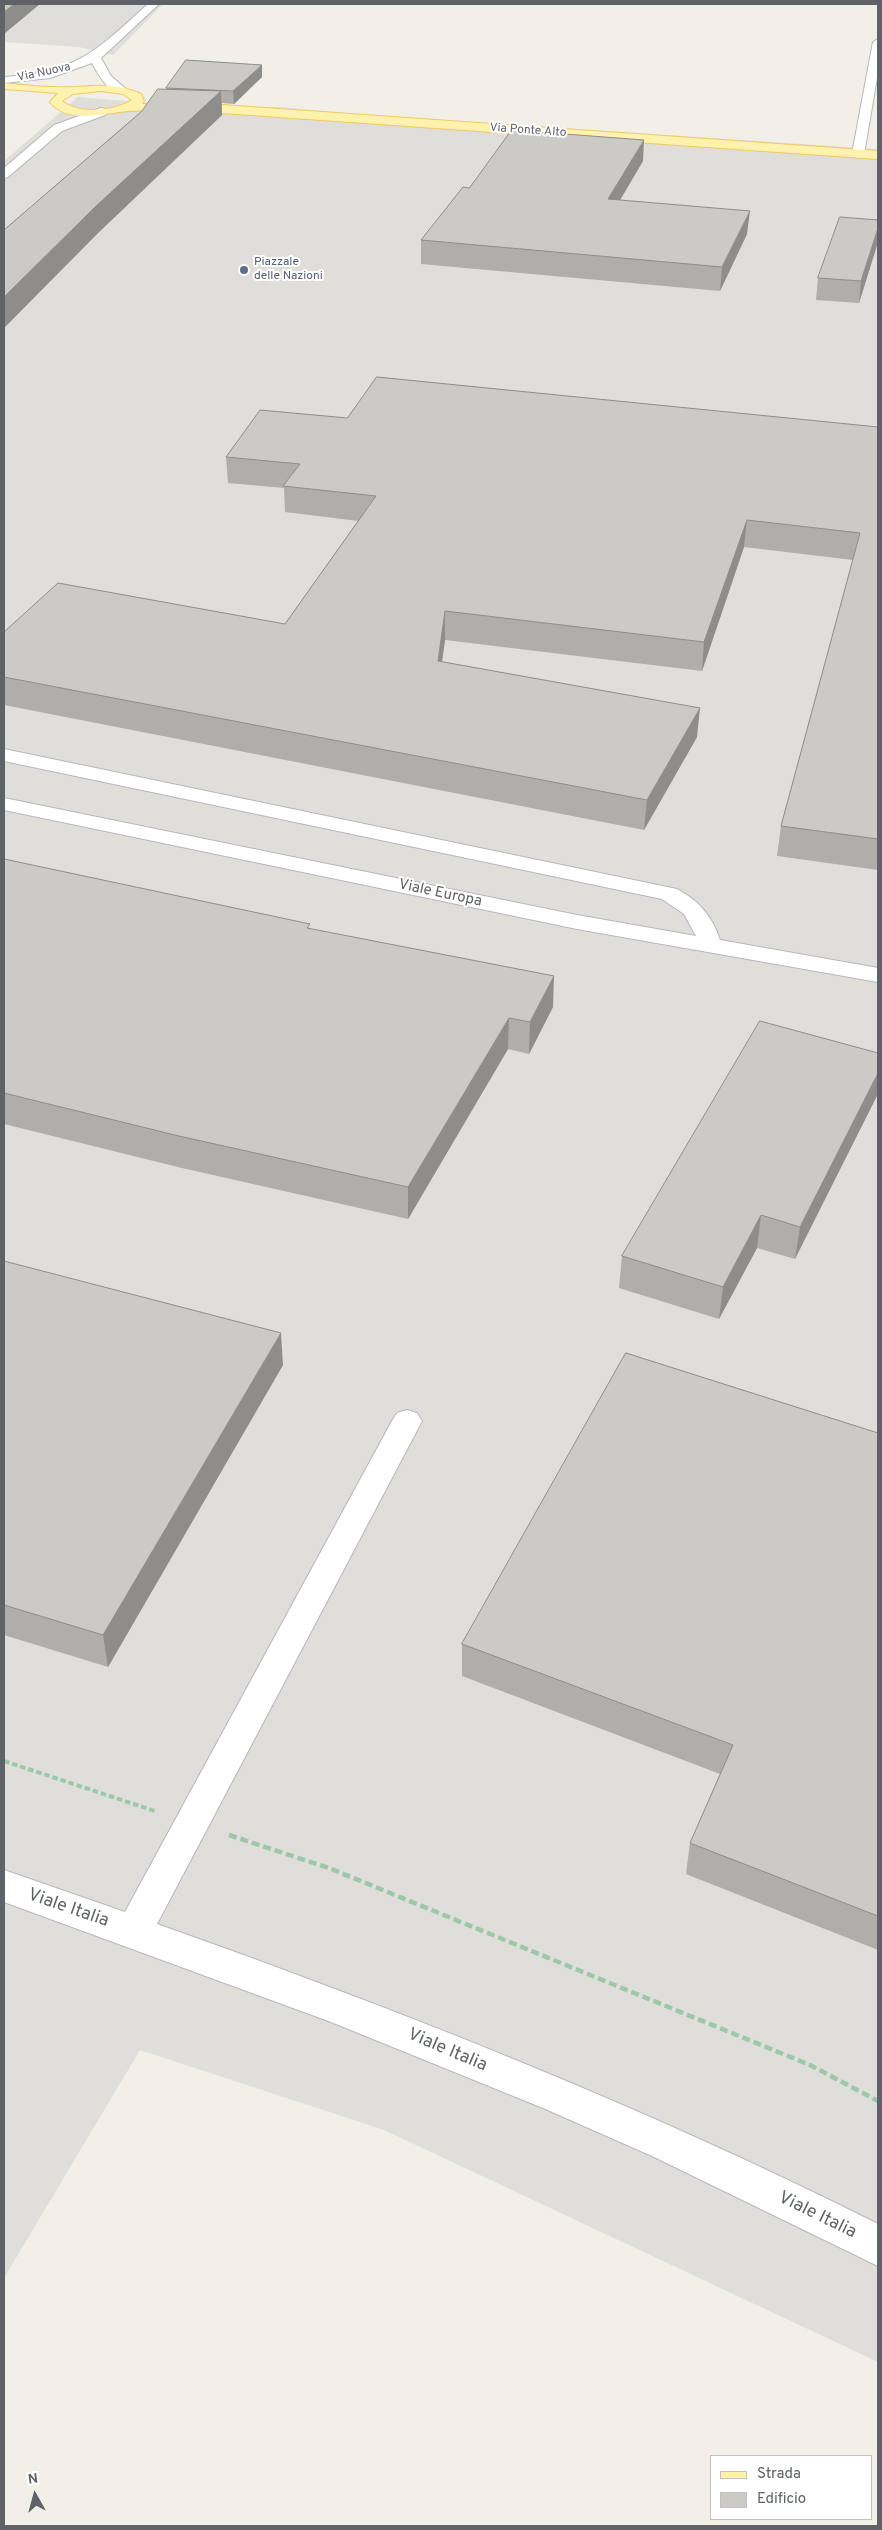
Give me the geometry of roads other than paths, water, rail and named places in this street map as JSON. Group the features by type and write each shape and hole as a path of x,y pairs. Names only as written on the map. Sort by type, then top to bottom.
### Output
{"main road":[{"name":"Via Ponte Alto","path":"4,86 26,89 120,89 131,92 139,98 179,106"},
{"name":"Via Ponte Alto","path":"26,89 58,104 83,112 179,106 878,155"},
{"name":"Via Ponte Alto","path":"58,104 61,96 79,90"},
{"name":"Via Ponte Alto","path":"125,108 136,103 139,98"}],"street":[{"name":"Via Nuova","path":"79,90 94,57 154,4"},
{"path":"858,154 878,42"},
{"path":"94,57 106,78 120,89"},
{"name":"Via Nuova","path":"4,80 87,72"},
{"path":"58,104 62,117 58,128"},
{"path":"4,174 58,128 101,112"},
{"path":"4,755 669,894 685,902 703,921 711,947"},
{"name":"Viale Europa","path":"4,804 577,922 878,975"},
{"path":"134,1932 407,1421"},
{"name":"Viale Italia","path":"4,1886 388,2026 605,2116 732,2174 878,2246"}],"place":[{"name":"Piazzale delle Nazioni","path":"244,270"}]}
